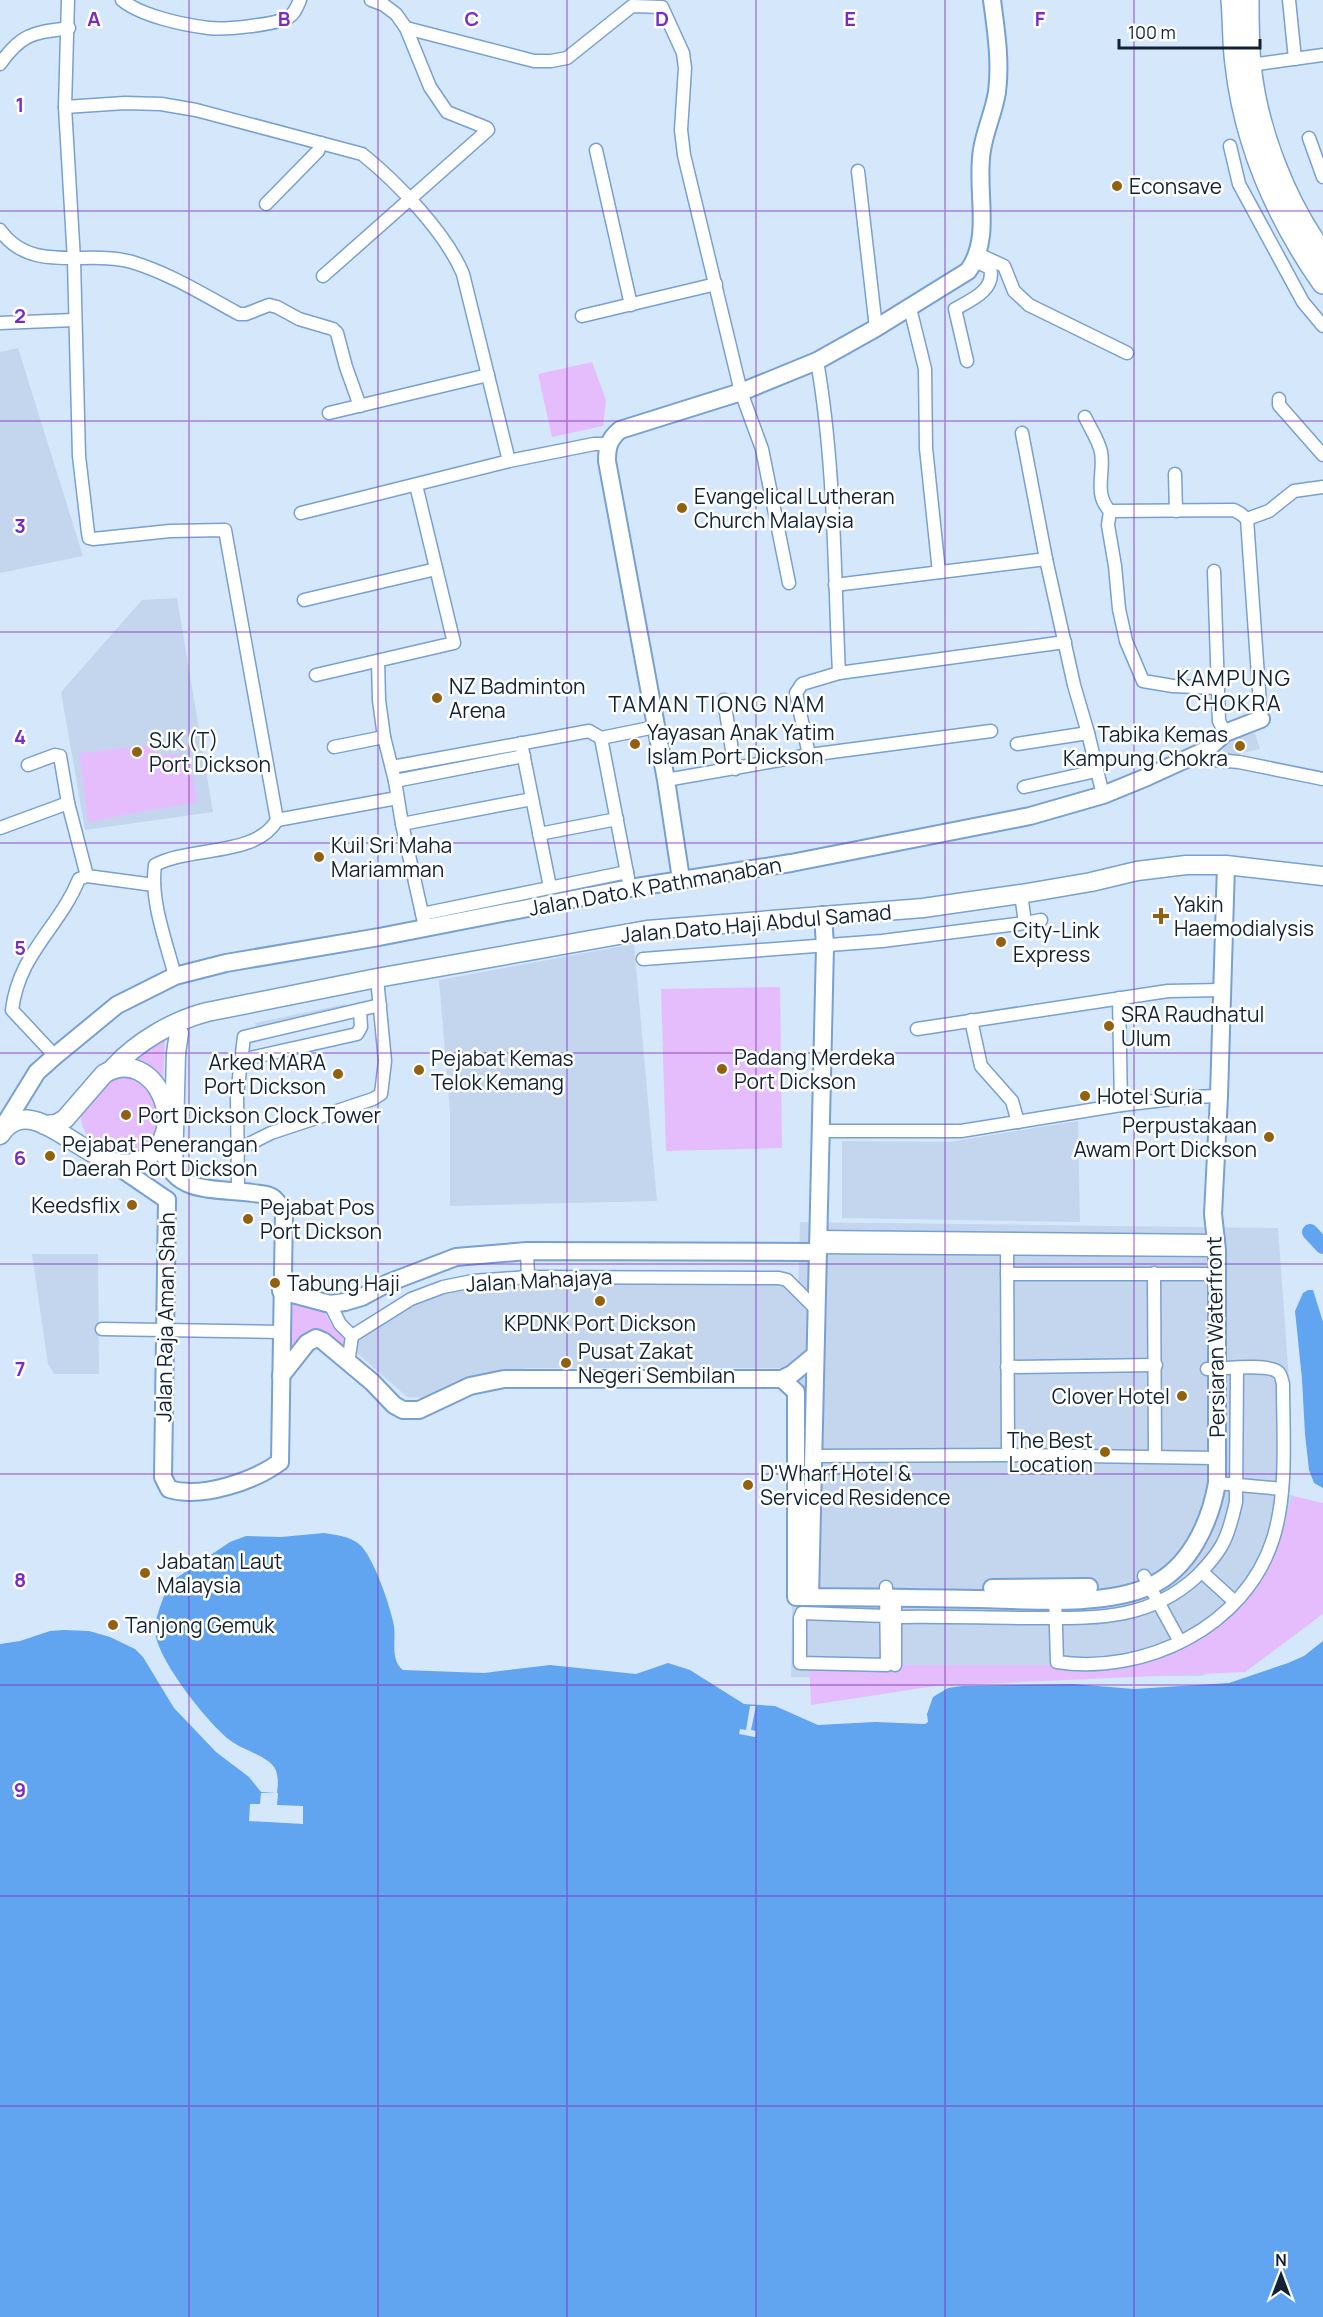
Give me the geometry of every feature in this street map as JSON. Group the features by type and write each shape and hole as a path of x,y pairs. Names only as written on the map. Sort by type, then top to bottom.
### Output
{"highway":[{"path":"1233,0 1236,64 1244,113 1255,156 1286,225 1318,254"},
{"path":"1248,0 1250,65 1257,108 1282,185 1318,254 1323,283"}],"main road":[{"name":"Jalan Dato Haji Abdul Samad","path":"112,1068 124,1055 160,1031 193,1016 377,978 647,930 923,908 1021,894 1091,882 1137,871 1186,865 1226,866 1323,876"},
{"path":"38,1122 113,1163 125,1164 143,1160 159,1146 165,1135 172,1044 193,1016"},
{"path":"173,1171 176,1053 179,1033"},
{"path":"0,1133 16,1120 56,1124 65,1119 104,1074 112,1068 124,1068 143,1073 157,1086 167,1105"},
{"path":"80,1102 76,1120 80,1135 96,1155"}],"street":[{"path":"68,0 65,107 74,260 79,456 89,538 170,531 225,530 277,820 264,836 251,841 164,860 155,865 154,885 175,976"},
{"path":"122,0 140,12 211,29 265,24 288,18 295,12 300,0"},
{"path":"322,276 488,130 447,112 430,87 406,28 396,14 384,5 371,0"},
{"path":"681,879 666,780 607,461 608,444 620,430 741,392 817,361 957,280 968,271 977,258 982,237 980,192 982,149 997,92 996,30 992,0"},
{"path":"1289,0 1295,59"},
{"path":"406,28 534,61 551,62 567,58 632,6 662,7 683,53 685,68 681,130 689,175 741,392 762,448 789,583"},
{"path":"0,64 13,46 26,37 39,32 69,28"},
{"path":"1250,65 1323,55"},
{"path":"65,107 125,103 161,104 196,110 362,154 410,200 455,256 463,274 509,461"},
{"path":"1310,138 1323,177"},
{"path":"266,204 318,151 321,143"},
{"path":"1230,146 1239,184 1303,302 1323,326"},
{"path":"596,150 631,305"},
{"path":"858,171 876,328"},
{"path":"0,230 8,241 28,254 74,260 99,258 128,261 162,272 239,314 246,314 269,305 299,319 333,329 337,333 360,406"},
{"path":"977,258 1004,266 1014,291 1029,305 1127,353"},
{"path":"967,361 955,309 984,292 992,275 990,268 977,258"},
{"path":"582,316 716,284"},
{"path":"910,308 925,369 926,448 939,572"},
{"path":"0,322 74,320"},
{"path":"817,361 828,445 839,672"},
{"path":"329,413 488,375"},
{"path":"1279,399 1279,405 1323,455"},
{"path":"1085,417 1101,452 1099,485 1106,507 1110,511 1233,510 1247,519 1260,719"},
{"path":"1022,433 1046,559 1074,685 1103,795"},
{"path":"302,513 509,461 594,444 608,444"},
{"path":"1175,474 1176,511"},
{"path":"315,675 454,643 416,484"},
{"path":"1247,519 1269,511 1294,491 1323,488"},
{"path":"1110,511 1108,525 1119,609 1126,641 1143,681 1173,686 1218,688"},
{"path":"835,585 1046,559"},
{"path":"304,600 436,569"},
{"path":"1214,571 1219,721 1225,733"},
{"path":"809,755 796,693 802,684 839,672 1065,642"},
{"path":"378,661 379,700 384,737 392,766 423,921 550,887 629,880 601,738"},
{"path":"724,700 735,769"},
{"name":"Jalan Dato K Pathmanaban","path":"0,1133 37,1071 117,1005 175,976 423,921 629,880 681,879 791,863 1030,816 1103,795 1191,758 1206,750 1225,733 1260,719"},
{"path":"392,766 589,731 601,738 655,728"},
{"path":"666,780 809,755 991,731"},
{"path":"1017,744 1088,733"},
{"path":"334,747 384,737"},
{"path":"521,743 550,887"},
{"path":"28,765 55,755 60,756 68,802 87,876"},
{"path":"395,781 524,756"},
{"path":"1191,758 1239,762 1323,779"},
{"path":"1023,787 1096,771"},
{"path":"277,820 397,798"},
{"path":"402,824 532,799"},
{"path":"0,828 68,802"},
{"path":"539,834 617,819"},
{"name":"Persiaran Waterfront","path":"805,1590 889,1594 1055,1594 1166,1577 1188,1555 1208,1519 1217,1483 1212,1457 1212,1246 1226,866"},
{"path":"55,1056 12,1010 16,984 26,962 61,912 79,879 87,876 93,879 154,885"},
{"path":"1021,894 1025,923"},
{"path":"805,1590 813,1456 825,946 823,915"},
{"path":"643,959 825,946 947,934 1041,920"},
{"path":"239,1149 271,1133 373,1099 381,1094 385,1061 377,978"},
{"path":"917,1029 1167,991 1222,990"},
{"path":"1119,998 1121,1105"},
{"path":"238,1190 237,1094 244,1037 380,1005"},
{"path":"241,1060 357,1034 361,1028 360,1010"},
{"path":"971,1020 981,1066 1012,1101 1018,1122"},
{"name":"Jalan Dato K Pathmanaban","path":"38,1122 28,1111 29,1101 55,1056"},
{"path":"820,1131 954,1132 1121,1105 1219,1096"},
{"path":"165,1135 165,1157 173,1171 179,1179 205,1189"},
{"name":"Jalan Raja Aman Shah","path":"113,1163 167,1200 163,1477 167,1487 177,1492 194,1492 260,1475 280,1462 281,1376"},
{"path":"167,1200 179,1193 205,1189 238,1190 273,1198 284,1212 281,1376"},
{"path":"1007,1244 1008,1455"},
{"path":"281,1291 330,1304 362,1297 396,1279 456,1257 527,1251 1007,1244 1212,1246"},
{"name":"Persiaran Waterfront","path":"1211,1369 1206,1274 1212,1246"},
{"path":"527,1251 528,1277"},
{"path":"1154,1273 1155,1455"},
{"path":"1007,1274 1206,1274"},
{"name":"Jalan Mahajaya","path":"352,1336 411,1299 443,1287 491,1279 528,1277 779,1278 787,1280 816,1309"},
{"path":"330,1304 340,1324 352,1336 348,1364"},
{"path":"102,1329 281,1332"},
{"path":"281,1376 313,1338 323,1341 372,1382 394,1405 411,1411 419,1410 470,1386 504,1379 782,1379 792,1374 815,1355"},
{"path":"1007,1367 1156,1365"},
{"path":"891,1616 887,1665 800,1663 802,1613 1001,1618 1112,1616 1130,1613 1174,1595 1202,1572 1224,1543 1236,1502 1237,1368 1211,1369"},
{"name":"Persiaran Waterfront","path":"1056,1618 1058,1662 1102,1663 1129,1660 1180,1642 1218,1620 1235,1602 1263,1563 1273,1540 1281,1506 1283,1384 1279,1373 1264,1368 1237,1368"},
{"path":"782,1379 796,1392 805,1590"},
{"path":"813,1456 1155,1455 1212,1457"},
{"name":"Persiaran Waterfront","path":"1147,1581 1181,1549 1200,1515 1212,1457"},
{"path":"1217,1483 1282,1489"},
{"path":"1202,1572 1235,1602"},
{"path":"1147,1581 1180,1642"},
{"path":"889,1594 895,1665"},
{"path":"1001,1594 1001,1618"},
{"path":"1055,1594 1056,1618"}],"shaded area":[{"path":"18,348 83,556 0,573 0,352"},
{"path":"592,362 606,400 603,426 552,437 538,374"},
{"name":"SJK (T) Port Dickson","path":"177,598 213,812 85,830 61,692 142,600"},
{"name":"Tabika Kemas Kampung Chokra","path":"1255,733 1260,749 1225,757 1221,742"},
{"path":"151,745 157,754 189,755 197,802 88,822 79,753"},
{"path":"634,944 657,1201 450,1206 450,1112 439,980"},
{"name":"Padang Merdeka Port Dickson","path":"780,987 782,1148 666,1151 661,989"},
{"path":"346,1004 347,1010 256,1029 255,1023"},
{"path":"165,1037 163,1084 128,1061"},
{"path":"116,1076 143,1080 160,1103 159,1128 151,1146 127,1158 95,1143 89,1138 82,1123 81,1113"},
{"path":"1078,1121 1080,1222 842,1218 842,1141 949,1142"},
{"path":"800,1222 1278,1228 1289,1380 1288,1494 1323,1507 1285,1641 1202,1676 791,1677 797,1360 789,1368 528,1368 463,1380 426,1398 407,1397 356,1352 355,1340 407,1306 446,1290 496,1281 785,1281 798,1300"},
{"path":"32,1254 98,1254 99,1374 54,1374 48,1364"},
{"path":"293,1301 324,1311 333,1328 347,1344 345,1350 330,1342 290,1356"},
{"path":"1293,1496 1323,1503 1323,1614 1245,1672 935,1686 811,1705 809,1665 1103,1665 1215,1625 1236,1610 1266,1570"}],"water":[{"path":"1313,1290 1323,1322 1323,1488 1314,1483 1309,1470 1295,1311 1303,1293"},
{"path":"324,1533 355,1541 370,1559 389,1607 394,1626 396,1661 403,1670 484,1673 550,1665 636,1674 668,1663 690,1670 744,1704 775,1706 818,1725 875,1722 925,1724 928,1722 927,1714 933,1697 948,1688 962,1686 1073,1684 1134,1689 1229,1683 1304,1656 1323,1641 1323,2317 0,2317 0,1644 20,1641 50,1631 64,1630 89,1631 110,1637 135,1649 143,1657 174,1708 216,1752 249,1777 261,1792 277,1793 278,1784 274,1767 265,1759 236,1744 221,1733 184,1689 163,1656 157,1641 155,1624 168,1585 230,1542 246,1536 281,1537"}],"pier":[{"path":"750,1706 756,1706 751,1730 756,1731 755,1737 739,1734 740,1729 746,1730"},
{"path":"261,1793 278,1793 277,1805 303,1806 303,1824 249,1821 250,1804 260,1804"}],"waterway":[{"path":"1310,1232 1323,1246"}],"place":[{"name":"Econsave","path":"1117,186"},
{"name":"Evangelical Lutheran Church Malaysia","path":"682,508"},
{"name":"NZ Badminton Arena","path":"437,698"},
{"name":"Yayasan Anak Yatim Islam Port Dickson","path":"635,744"},
{"name":"Tabika Kemas Kampung Chokra","path":"1240,746"},
{"name":"SJK (T) Port Dickson","path":"137,752"},
{"name":"Kuil Sri Maha Mariamman","path":"319,857"},
{"name":"Yakin Haemodialysis","path":"1161,916"},
{"name":"City-Link Express","path":"1001,942"},
{"name":"SRA Raudhatul Ulum","path":"1109,1026"},
{"name":"Padang Merdeka Port Dickson","path":"722,1069"},
{"name":"Pejabat Kemas Telok Kemang","path":"419,1070"},
{"name":"Arked MARA Port Dickson","path":"338,1074"},
{"name":"Hotel Suria","path":"1085,1096"},
{"name":"Port Dickson Clock Tower","path":"126,1115"},
{"name":"Perpustakaan Awam Port Dickson","path":"1269,1137"},
{"name":"Pejabat Penerangan Daerah Port Dickson","path":"50,1156"},
{"name":"Keedsflix","path":"132,1205"},
{"name":"Pejabat Pos Port Dickson","path":"248,1219"},
{"name":"Tabung Haji","path":"275,1283"},
{"name":"KPDNK Port Dickson","path":"600,1301"},
{"name":"Pusat Zakat Negeri Sembilan","path":"566,1363"},
{"name":"Clover Hotel","path":"1182,1396"},
{"name":"The Best Location","path":"1105,1452"},
{"name":"D'Wharf Hotel & Serviced Residence","path":"748,1485"},
{"name":"Jabatan Laut Malaysia","path":"145,1573"},
{"name":"Tanjong Gemuk","path":"113,1625"}],"district":[{"name":"KAMPUNG CHOKRA","path":"1234,690"},
{"name":"TAMAN TIONG NAM","path":"717,704"}]}
